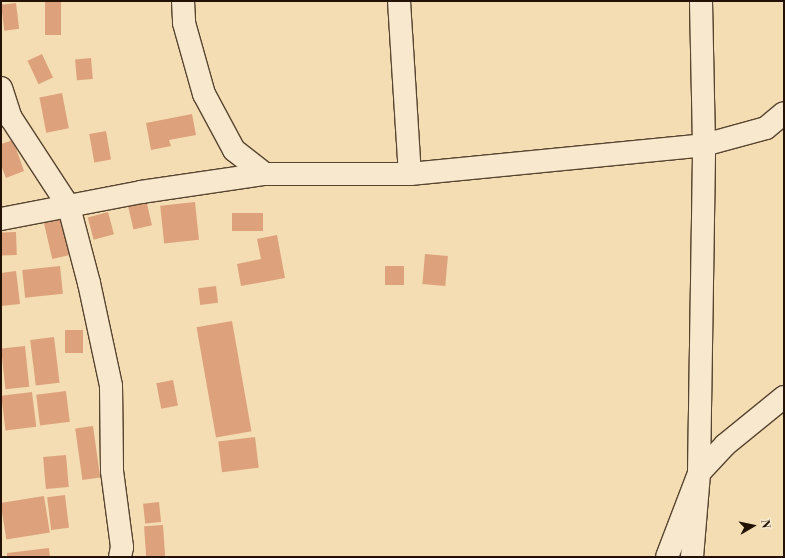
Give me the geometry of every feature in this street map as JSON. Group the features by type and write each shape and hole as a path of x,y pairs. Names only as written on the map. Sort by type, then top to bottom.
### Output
{"street":[{"path":"183,1 184,23 204,94 234,150 265,174"},
{"path":"399,1 410,174"},
{"path":"692,557 699,473 704,145 701,1"},
{"path":"1,88 6,126 69,207 111,386 112,471 122,547 120,557"},
{"path":"1,219 142,192 265,174 410,174 704,145 766,128 784,113"},
{"path":"667,557 699,473 725,445 784,397"}],"building":[{"path":"45,1 61,1 61,35 45,35"},
{"path":"16,3 19,29 4,31 1,5"},
{"path":"42,54 53,78 38,84 27,61"},
{"path":"91,58 93,79 77,80 75,59"},
{"path":"62,93 69,128 46,133 39,97"},
{"path":"192,114 196,135 169,140 171,146 151,150 146,123"},
{"path":"106,131 111,160 94,163 89,134"},
{"path":"13,140 24,171 6,178 1,165 1,144"},
{"path":"145,195 152,225 133,229 126,199"},
{"path":"195,202 199,240 164,243 160,206"},
{"path":"108,212 114,234 94,240 88,217"},
{"path":"232,213 263,213 263,231 232,231"},
{"path":"61,217 70,255 52,259 43,221"},
{"path":"16,232 17,255 2,256 1,233"},
{"path":"277,235 285,278 241,286 237,264 261,259 257,239"},
{"path":"425,254 448,256 445,286 422,284"},
{"path":"60,266 63,294 25,298 22,270"},
{"path":"385,266 404,266 404,285 385,285"},
{"path":"16,271 20,304 1,306 1,273"},
{"path":"216,286 218,303 200,305 198,288"},
{"path":"232,321 251,431 216,438 197,327"},
{"path":"65,330 83,330 83,353 65,353"},
{"path":"54,337 60,383 36,386 30,340"},
{"path":"25,346 29,387 5,389 1,349"},
{"path":"173,380 178,406 161,409 156,383"},
{"path":"66,391 70,422 40,425 36,395"},
{"path":"32,392 36,427 5,431 1,396"},
{"path":"93,426 100,477 82,480 75,429"},
{"path":"255,437 259,468 222,472 218,442"},
{"path":"66,455 69,487 46,489 43,457"},
{"path":"65,495 69,528 51,530 47,497"},
{"path":"44,496 50,533 6,539 1,503"},
{"path":"159,502 161,522 145,524 143,504"},
{"path":"163,525 165,556 146,557 144,526"},
{"path":"49,548 50,557 7,557 7,553"}]}
